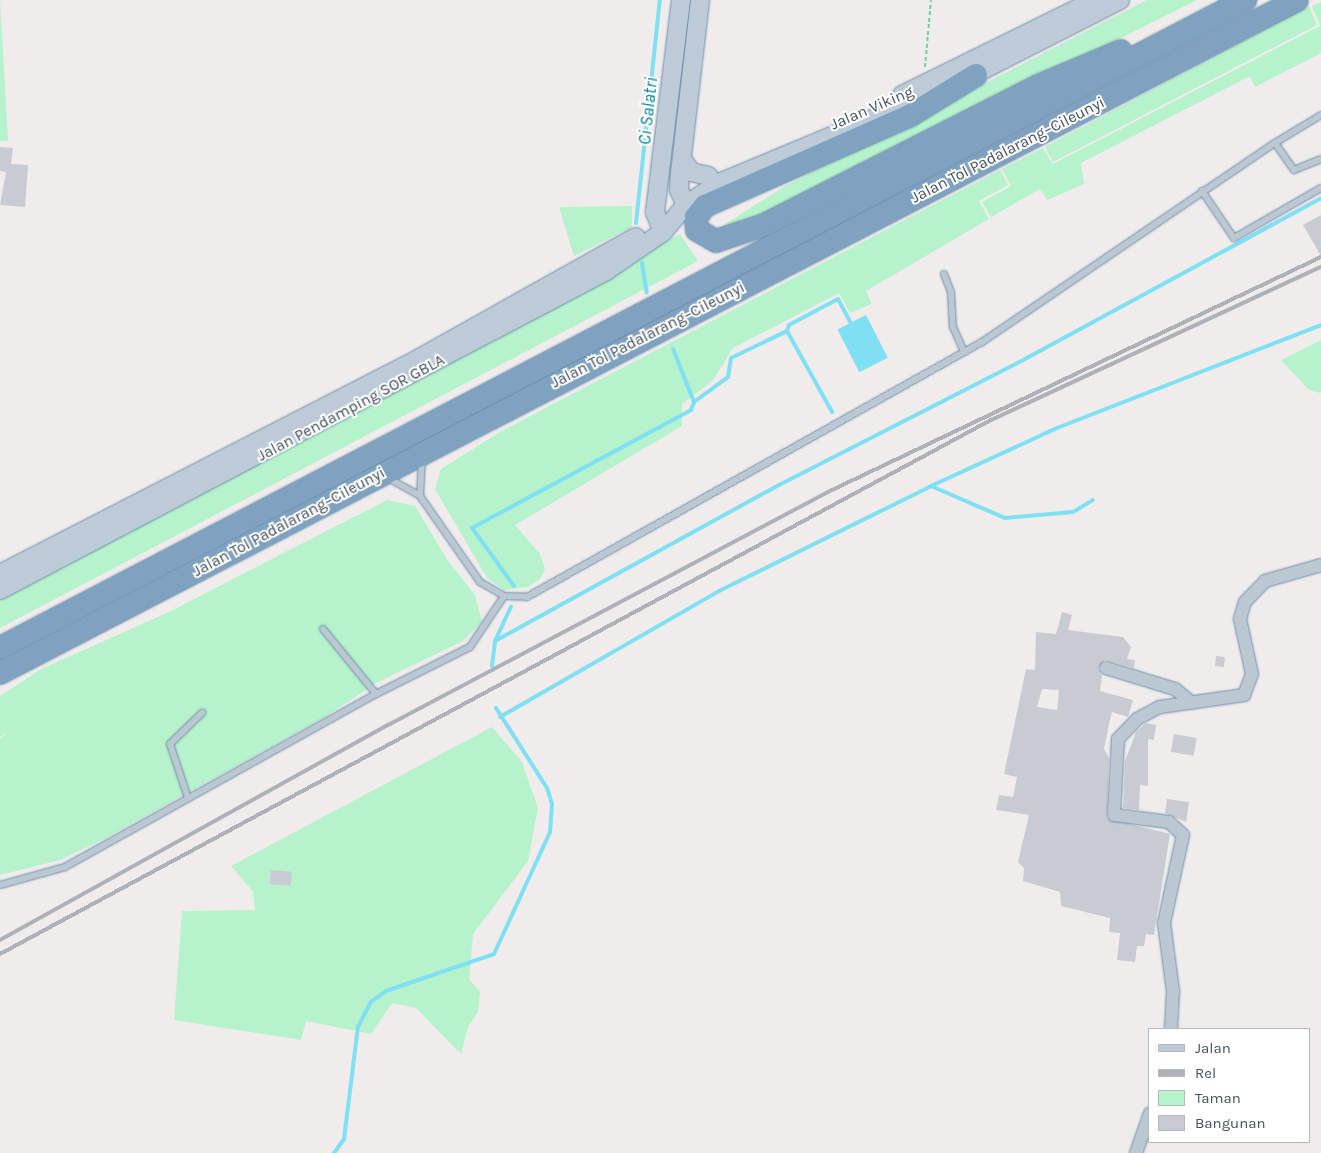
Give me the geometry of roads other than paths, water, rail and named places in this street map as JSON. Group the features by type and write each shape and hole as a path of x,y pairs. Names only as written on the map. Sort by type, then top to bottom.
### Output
{"highway":[{"name":"Jalan Tol Padalarang–Cileunyi","path":"0,648 1244,0"},
{"name":"Jalan Tol Padalarang–Cileunyi","path":"0,673 422,452 1297,0"},
{"path":"976,75 908,116 705,206 696,217 697,230 716,241 764,225 993,109 1098,59 1205,21 1216,42"}],"street":[{"path":"660,228 681,0"},
{"path":"683,200 682,159 700,0"},
{"name":"Jalan Viking","path":"660,228 683,200 709,176 922,86 1095,0"},
{"name":"Jalan Viking","path":"683,200 751,166 976,75 1120,0"},
{"path":"682,159 691,172 709,176"},
{"name":"Jalan Pendamping SOR GBLA","path":"0,574 407,365 620,247 660,228"},
{"name":"Jalan Pendamping SOR GBLA","path":"0,590 399,384 606,271 660,228"},
{"path":"1171,1028 1173,991 1164,923 1182,835 1169,822 1114,816 1116,746 1137,719 1172,704 1244,695 1252,674 1240,619 1245,602 1265,581 1321,565"},
{"path":"1106,668 1175,690 1192,703"},
{"path":"1136,1153 1148,1119"}],"lane":[{"path":"380,474 420,496 480,582 504,596 527,597 964,352 1202,191 1321,115"},
{"path":"1275,143 1294,170 1321,160"},
{"path":"1202,191 1234,238 1321,188"},
{"path":"944,274 951,292 953,327 964,352"},
{"path":"420,496 422,452"},
{"path":"0,886 65,866 376,694 470,647 504,596"},
{"path":"323,629 376,694"},
{"path":"188,798 170,744 202,713"}],"water":[{"path":"866,315 888,358 859,372 837,330"}],"waterway":[{"name":"Ci Salatri","path":"636,223 660,0"},
{"path":"495,641 779,485 1025,359 1321,198"},
{"name":"Ci Salatri","path":"642,263 647,293"},
{"path":"787,331 789,325 838,299 851,323"},
{"path":"500,717 719,591 931,486 1057,428 1321,325"},
{"path":"514,586 472,528 691,410 694,402 728,377 731,358 787,331 832,412"},
{"name":"Ci Salatri","path":"673,349 694,402"},
{"path":"931,486 1005,518 1073,512 1093,500"},
{"path":"492,666 495,641 511,606"},
{"path":"334,1153 344,1139 358,1027 371,1002 386,991 494,954 550,832 552,804 547,788 496,708"}],"railway":[{"path":"0,940 390,724 832,490 1321,257"},
{"path":"0,954 991,420 1321,267"}]}
